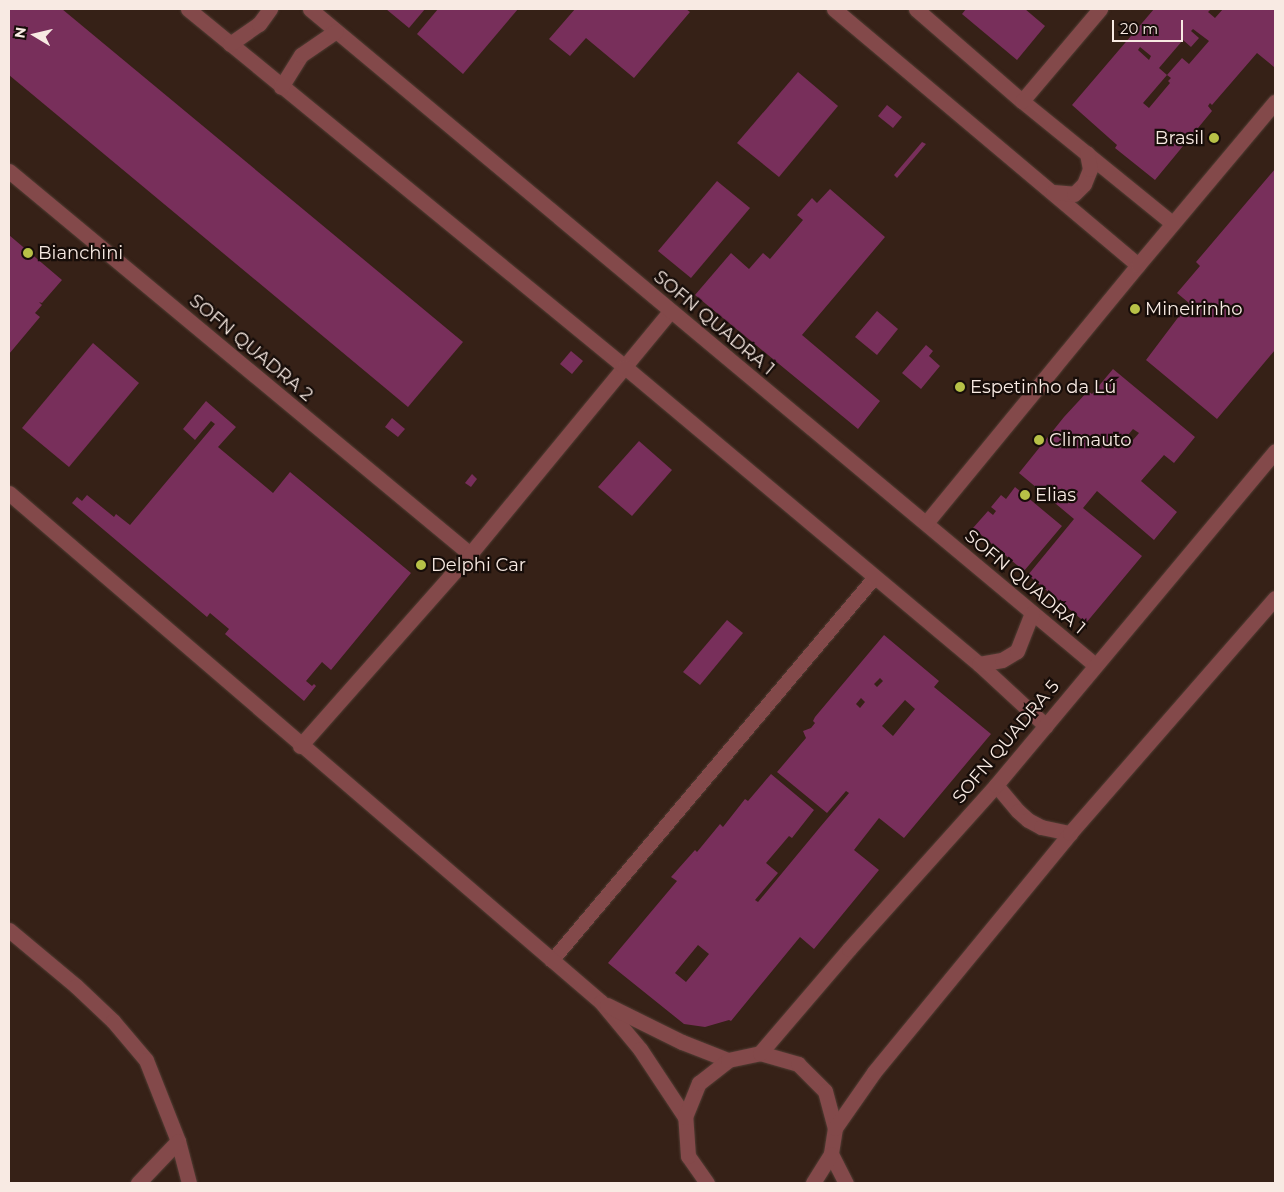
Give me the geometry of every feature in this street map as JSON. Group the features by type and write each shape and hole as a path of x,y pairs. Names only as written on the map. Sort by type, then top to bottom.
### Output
{"street":[{"path":"188,9 625,367 874,579 979,664 1046,726"},
{"path":"230,44 259,24 270,9"},
{"name":"SOFN QUADRA 1","path":"310,9 1095,665"},
{"path":"834,9 1138,264"},
{"path":"916,9 1022,101 1172,223"},
{"path":"1022,101 1100,9"},
{"path":"281,87 301,55 336,31"},
{"path":"926,524 1138,264 1275,102"},
{"path":"1053,192 1074,194 1084,184 1090,169 1087,152"},
{"name":"SOFN QUADRA 2","path":"9,171 470,554"},
{"path":"300,746 470,554 670,311"},
{"name":"SOFN QUADRA 5","path":"760,1053 1046,726 1275,451"},
{"path":"9,493 300,746 602,1002 640,1048 684,1117 688,1156 707,1183"},
{"path":"813,1183 831,1154 836,1128 874,1072 1070,833 1275,598"},
{"path":"979,664 1002,660 1017,651 1032,613"},
{"path":"996,784 1028,820 1041,827 1070,833"},
{"path":"9,930 76,986 112,1021 146,1060 178,1141 189,1183"},
{"path":"602,1002 682,1042 728,1060"},
{"path":"684,1117 699,1084 728,1060 760,1053 798,1064 825,1091 836,1128"},
{"path":"138,1183 178,1141"},
{"path":"831,1154 846,1183"}],"lane":[{"path":"552,961 874,579"}],"building":[{"path":"11,9 62,9 463,342 408,407 9,75 9,11"},
{"path":"386,9 425,9 409,28"},
{"path":"438,9 518,9 463,74 417,34"},
{"path":"575,9 686,9 690,12 634,78 586,38 570,56 549,39"},
{"path":"966,9 1025,9 1045,26 1017,60 962,14"},
{"path":"1154,9 1211,9 1208,12 1215,18 1223,9 1275,9 1274,67 1257,53 1212,105 1210,103 1208,106 1212,111 1155,180 1115,148 1117,145 1072,105","holes":["1193,29 1209,41 1189,64 1182,58 1167,75 1159,68 1183,40 1191,47 1199,38 1191,31","1140,47 1151,56 1149,60 1138,50","1167,75 1171,78 1168,81 1170,83 1149,108 1143,103"]},
{"path":"798,72 838,106 779,177 737,143"},
{"path":"887,105 902,117 893,128 878,116"},
{"path":"922,142 926,144 897,178 894,175"},
{"path":"1275,169 1275,350 1217,419 1146,360 1189,303 1177,293 1200,266 1196,262"},
{"path":"717,181 750,208 691,278 658,251"},
{"path":"830,189 885,237 802,335 880,401 858,429 695,295 731,253 749,269 763,253 770,259 803,220 797,215 812,198 817,203"},
{"path":"9,235 62,280 42,303 39,302 42,305 35,313 40,317 9,354"},
{"path":"877,311 898,329 877,355 855,337"},
{"path":"93,343 139,383 69,467 22,428"},
{"path":"926,345 933,351 929,356 940,366 921,389 902,373"},
{"path":"571,351 583,361 572,374 560,364"},
{"path":"1113,369 1195,437 1174,463 1164,455 1141,481 1177,512 1154,540 1097,491 1083,508 1142,556 1086,623 1028,575 1074,519 1019,473 1064,417 1088,391 1092,394","holes":["1133,429 1139,433 1133,440 1128,435"]},
{"path":"206,401 236,427 218,447 273,493 290,472 411,573 331,670 322,662 306,681 312,686 314,684 316,686 304,701 225,634 229,629 210,613 207,617 72,503 77,497 82,501 87,495 114,517 116,514 130,525 215,424 211,421 195,440 183,429"},
{"path":"392,418 405,429 398,437 385,427"},
{"path":"639,441 672,470 632,516 598,487"},
{"path":"472,474 477,479 471,487 465,483"},
{"path":"1015,487 1062,526 1024,571 973,528 988,511 993,515 996,511 991,507 1001,495 1006,499"},
{"path":"727,620 743,633 700,685 683,672"},
{"path":"884,635 939,681 934,687 991,734 904,838 879,818 854,850 879,870 814,949 800,937 731,1021 705,1027 684,1024 608,963 677,881 671,877 695,850 697,852 720,824 723,827 745,799 748,801 771,774 814,810 792,838 789,836 766,863 778,873 755,900 758,902 849,793 846,791 827,813 777,772 806,738 803,731 811,728 815,723 813,721","holes":["880,678 883,681 877,687 874,684","861,698 865,702 860,708 856,704","905,700 915,709 893,736 882,726","698,945 709,954 686,982 675,973"]}],"place":[{"name":"Brasil","path":"1214,138"},
{"name":"Bianchini","path":"28,253"},
{"name":"Mineirinho","path":"1135,309"},
{"name":"Espetinho da Lú","path":"960,387"},
{"name":"Climauto","path":"1039,440"},
{"name":"Elias","path":"1025,495"},
{"name":"Delphi Car","path":"421,565"}]}
